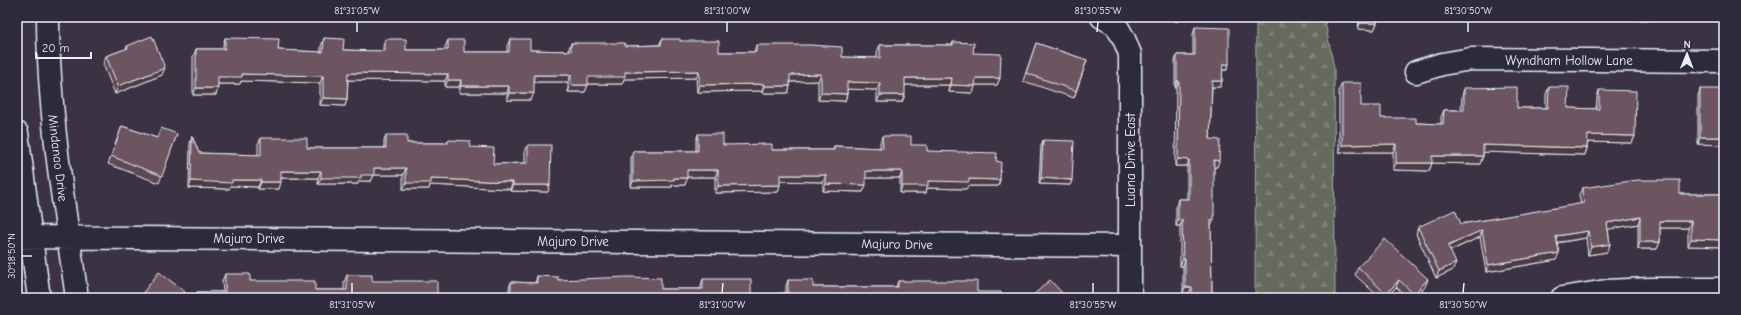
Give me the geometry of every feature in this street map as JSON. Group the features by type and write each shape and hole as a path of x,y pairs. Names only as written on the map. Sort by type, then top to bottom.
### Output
{"street":[{"name":"Mindanao Drive","path":"48,17 49,68 52,103 78,298"},
{"name":"Luana Drive East","path":"1109,21 1124,39 1130,54 1130,298"},
{"name":"Wyndham Hollow Lane","path":"1416,72 1442,64 1471,59 1724,60"},
{"path":"17,133 24,237 39,298"},
{"name":"Majuro Drive","path":"24,237 1130,246"},
{"path":"1562,298 1606,291 1651,288 1724,289"}],"green space":[{"path":"1256,17 1324,17 1334,68 1335,298 1255,298"}],"building":[{"path":"1361,17 1377,17 1377,23 1360,23"},
{"path":"1195,27 1229,28 1229,64 1223,64 1222,81 1212,81 1210,139 1220,140 1219,161 1214,160 1214,220 1211,220 1212,298 1192,298 1192,287 1185,287 1185,259 1183,259 1182,220 1178,220 1178,199 1189,199 1189,160 1178,159 1179,81 1177,81 1177,55 1195,55"},
{"path":"152,36 165,68 118,86 106,56 128,48 127,46"},
{"path":"225,38 279,39 278,50 323,52 324,38 344,39 343,50 385,51 385,39 406,39 406,50 448,50 448,40 464,40 464,52 509,52 510,39 530,39 530,50 571,51 571,43 625,43 625,46 661,45 662,39 680,39 680,41 719,41 719,52 756,52 756,45 810,45 842,47 842,57 880,58 880,45 953,45 953,42 974,43 973,53 1001,54 1000,78 976,78 975,86 951,85 952,78 905,78 905,95 880,95 880,83 847,82 847,94 821,93 821,74 790,75 790,86 764,86 764,84 699,85 699,71 625,72 625,77 588,77 588,85 571,85 571,75 534,75 534,93 509,93 509,86 461,86 461,80 448,80 448,74 348,73 347,99 323,98 323,76 242,74 242,77 218,77 218,88 196,88 196,49 225,49"},
{"path":"1036,43 1087,60 1076,91 1026,73"},
{"path":"1342,83 1361,83 1361,106 1381,106 1381,118 1416,118 1416,123 1443,124 1444,110 1464,110 1464,88 1517,87 1517,108 1548,108 1549,87 1569,87 1568,108 1599,109 1599,90 1636,91 1635,136 1588,135 1587,148 1483,145 1483,156 1432,156 1432,163 1396,163 1396,144 1342,145"},
{"path":"1700,89 1721,89 1721,94 1724,94 1724,137 1700,137"},
{"path":"122,126 157,138 161,128 177,134 162,176 111,156"},
{"path":"698,134 723,134 723,145 772,144 772,150 834,150 834,146 883,148 882,136 911,136 911,145 927,145 927,151 997,153 996,161 1001,162 1000,180 969,179 969,182 928,181 928,186 902,186 902,171 866,171 866,185 826,184 826,175 780,175 780,185 718,186 718,170 687,170 687,178 674,178 674,180 633,181 633,151 698,151"},
{"path":"386,135 407,135 407,143 448,143 448,140 470,141 470,147 494,148 493,164 528,163 528,145 551,145 550,185 513,185 513,182 431,179 431,183 406,183 406,168 374,168 374,175 361,175 361,178 321,178 321,171 281,171 281,182 261,182 261,180 232,180 232,183 191,181 192,136 199,153 261,155 261,138 307,138 307,148 386,148"},
{"path":"1043,140 1074,141 1072,180 1041,178"},
{"path":"1638,180 1680,180 1680,194 1724,194 1724,240 1691,239 1691,221 1660,221 1660,242 1640,242 1640,217 1607,223 1610,244 1591,247 1588,231 1556,236 1559,253 1488,265 1482,230 1448,246 1456,263 1439,271 1418,227 1455,210 1461,224 1584,203 1582,188"},
{"path":"1385,239 1428,279 1414,294 1399,280 1386,294 1358,267"},
{"path":"159,272 185,292 181,298 139,298"},
{"path":"225,274 250,274 250,281 315,281 315,290 347,290 347,275 372,275 372,281 437,281 437,298 197,298 197,292 225,292"},
{"path":"537,276 558,277 558,280 627,277 661,278 661,289 703,289 703,279 751,279 751,298 511,298 511,282 537,283"},
{"path":"788,280 813,280 813,287 898,287 898,281 977,281 977,292 1001,292 1001,298 767,298 767,294 788,293"},
{"path":"1050,280 1067,298 1030,298"}]}
